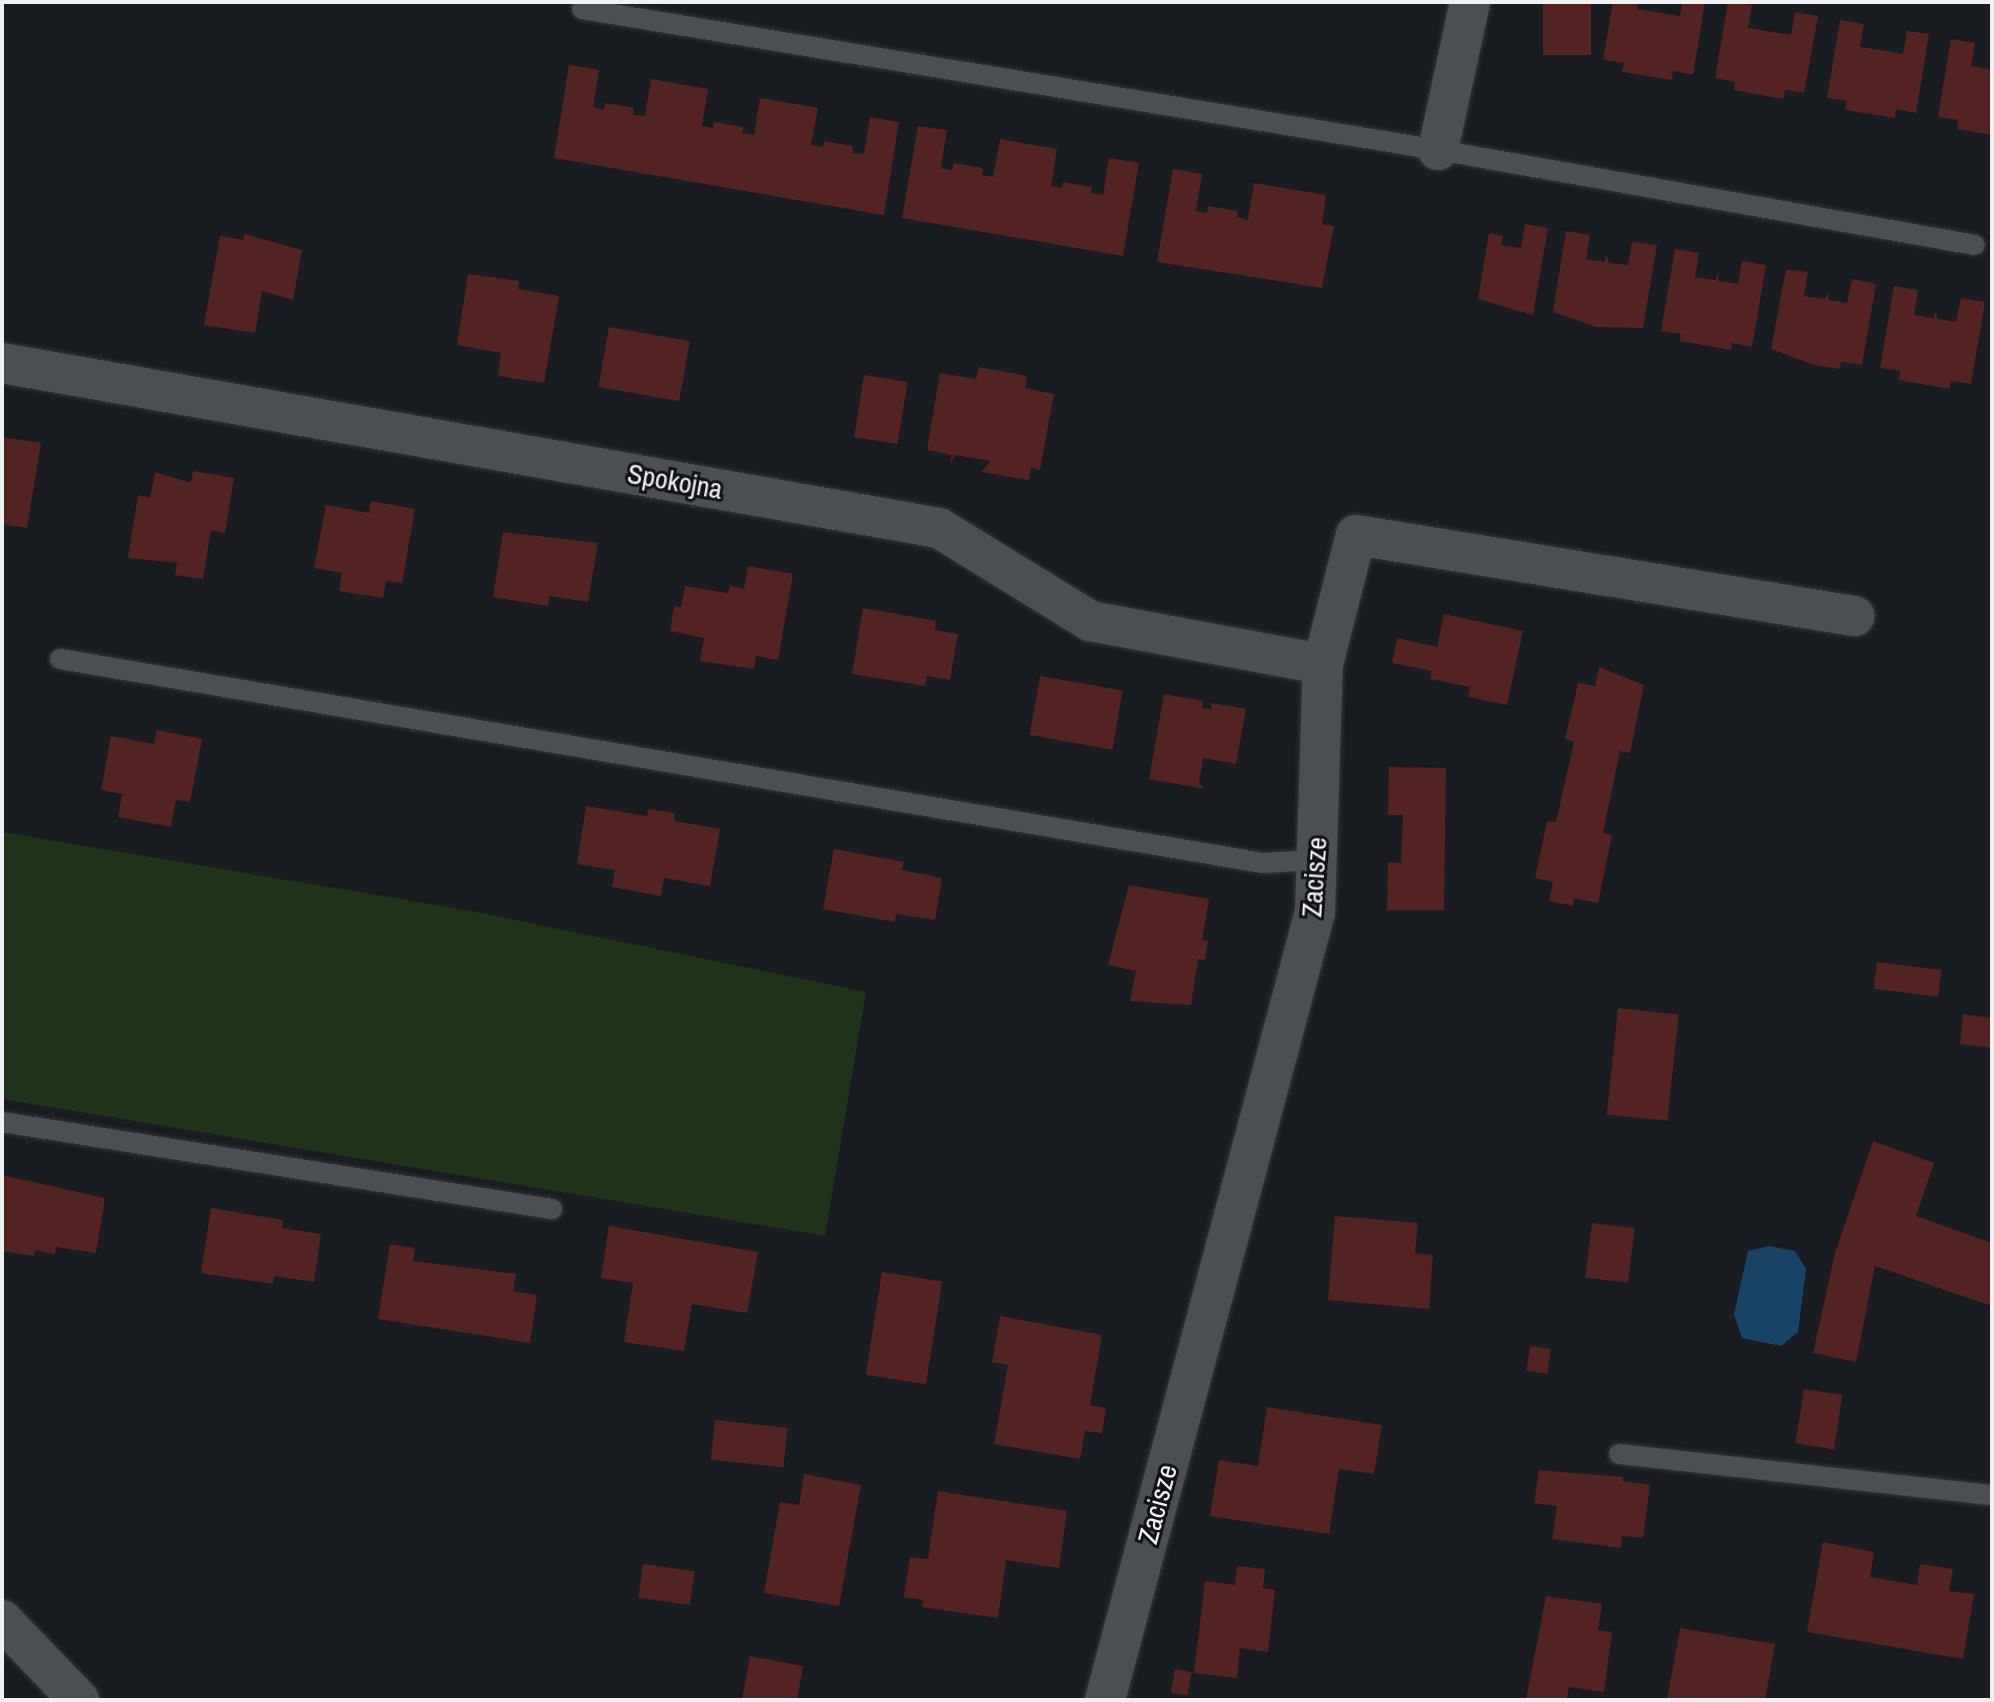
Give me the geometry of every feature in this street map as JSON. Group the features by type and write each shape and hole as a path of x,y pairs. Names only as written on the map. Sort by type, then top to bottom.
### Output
{"street":[{"path":"1438,150 1470,2"},
{"name":"Spokojna","path":"2,363 939,528 1090,621 1323,664"},
{"name":"Zacisze","path":"1105,1700 1315,912 1323,664 1356,535 1854,616"},
{"path":"2,1620 79,1700"}],"lane":[{"path":"582,9 1438,150 1975,245"},
{"path":"60,659 1262,863 1317,860"},
{"path":"2,1122 552,1209"},
{"path":"1619,1454 1992,1495"}],"green space":[{"path":"2,832 477,912 866,992 825,1236 2,1099"}],"water":[{"path":"1769,1246 1795,1251 1806,1269 1798,1332 1781,1346 1742,1338 1734,1314 1748,1251"}],"building":[{"path":"1543,2 1591,2 1591,55 1543,55"},
{"path":"1613,2 1638,2 1637,9 1680,16 1682,2 1705,2 1693,75 1673,71 1672,80 1622,72 1624,63 1603,60"},
{"path":"1728,2 1752,5 1748,28 1791,35 1795,12 1818,16 1804,93 1785,90 1783,99 1734,90 1735,82 1715,78"},
{"path":"1840,20 1864,24 1860,47 1903,54 1907,31 1929,34 1916,113 1896,109 1895,118 1845,110 1847,101 1827,98"},
{"path":"1951,39 1975,43 1971,66 1992,70 1992,135 1957,129 1958,120 1938,117"},
{"path":"569,65 599,70 593,107 604,110 605,103 634,108 633,115 645,116 651,79 708,89 702,126 713,128 714,122 744,127 742,133 754,135 760,98 818,108 811,145 823,147 824,141 853,146 852,153 864,154 870,117 899,122 884,215 554,158"},
{"path":"918,126 947,130 941,168 952,170 954,163 983,168 982,175 993,177 1000,139 1057,149 1051,186 1062,188 1063,182 1092,187 1091,193 1103,195 1109,158 1139,163 1123,256 902,218"},
{"path":"1173,169 1202,174 1196,211 1207,213 1208,206 1238,211 1237,217 1248,220 1254,183 1326,195 1322,224 1334,226 1322,288 1157,262"},
{"path":"1525,224 1548,228 1533,315 1478,299 1489,233 1503,236 1501,245 1521,248"},
{"path":"1566,231 1590,235 1586,259 1605,262 1606,253 1609,263 1628,265 1632,242 1657,245 1643,328 1596,327 1553,312"},
{"path":"244,234 302,250 293,300 262,291 255,333 204,325 220,236 244,240"},
{"path":"1675,249 1699,253 1695,277 1715,280 1719,272 1718,281 1738,284 1742,261 1766,265 1752,347 1732,343 1731,350 1680,341 1681,334 1661,331"},
{"path":"1786,269 1808,272 1804,296 1824,299 1829,292 1828,300 1847,303 1852,279 1876,284 1862,365 1841,362 1840,369 1814,365 1771,349"},
{"path":"468,274 519,281 518,289 559,296 544,383 498,376 501,353 457,345"},
{"path":"1894,286 1918,290 1914,315 1934,318 1935,310 1938,319 1956,322 1961,298 1985,302 1971,384 1951,381 1949,389 1899,380 1900,371 1880,368"},
{"path":"609,327 690,341 679,401 598,387"},
{"path":"979,367 1027,376 1025,388 1054,394 1040,470 1031,468 1029,480 981,472 991,461 955,455 949,467 952,455 927,450 940,373 976,379"},
{"path":"864,375 907,382 898,444 854,437"},
{"path":"2,437 41,443 27,528 2,524"},
{"path":"193,471 234,478 225,533 211,530 203,579 175,575 177,563 128,558 138,495 150,498 155,472 191,483"},
{"path":"371,501 415,509 402,583 386,581 383,598 339,591 342,573 314,568 326,505 369,513"},
{"path":"503,532 598,543 588,602 550,596 548,606 493,597"},
{"path":"748,566 793,574 778,660 756,656 754,669 700,661 704,638 670,631 674,606 681,607 685,586 728,593 730,586 744,589"},
{"path":"863,608 936,621 935,630 958,634 950,680 927,676 925,686 852,674"},
{"path":"1444,614 1523,631 1507,705 1468,697 1470,687 1430,679 1432,671 1392,663 1397,638 1437,647"},
{"path":"1599,667 1644,685 1630,753 1620,751 1603,833 1612,835 1598,903 1574,898 1573,906 1549,901 1553,882 1535,878 1547,821 1556,822 1574,742 1565,739 1578,683 1595,686"},
{"path":"1040,676 1123,691 1112,750 1030,735"},
{"path":"1164,694 1203,701 1202,708 1211,709 1212,703 1246,709 1236,764 1203,758 1199,783 1205,789 1149,779"},
{"path":"157,730 202,739 190,802 176,800 171,827 118,817 122,794 101,790 111,736 154,744"},
{"path":"1389,767 1446,768 1444,910 1387,910 1388,862 1401,863 1403,815 1388,815"},
{"path":"586,806 647,816 648,809 675,813 674,821 720,829 710,886 664,878 661,896 612,887 615,870 577,864"},
{"path":"834,849 904,862 902,870 942,878 935,920 896,914 895,922 823,909"},
{"path":"1129,885 1209,899 1202,940 1208,941 1205,960 1198,959 1191,1005 1130,1001 1136,971 1108,965"},
{"path":"1877,962 1942,970 1938,997 1874,989"},
{"path":"1618,1008 1679,1014 1667,1121 1607,1114"},
{"path":"1963,1014 1992,1018 1992,1048 1960,1044"},
{"path":"1873,1141 1934,1163 1916,1216 1992,1243 1992,1306 1875,1266 1856,1362 1813,1353 1835,1253"},
{"path":"2,1175 105,1198 96,1253 56,1247 55,1254 35,1250 34,1256 2,1251"},
{"path":"211,1208 283,1220 282,1228 321,1234 314,1282 274,1276 273,1284 201,1273"},
{"path":"1335,1216 1418,1223 1415,1253 1433,1255 1429,1309 1328,1300"},
{"path":"1592,1223 1635,1228 1628,1283 1585,1278"},
{"path":"609,1226 758,1252 747,1313 692,1304 684,1351 624,1342 633,1283 601,1278"},
{"path":"390,1244 415,1248 413,1261 516,1274 513,1291 537,1295 530,1343 378,1319"},
{"path":"882,1272 942,1282 926,1384 866,1375"},
{"path":"1000,1316 1102,1335 1090,1405 1106,1408 1102,1433 1085,1431 1080,1459 994,1444 1008,1365 992,1362"},
{"path":"1530,1346 1551,1349 1547,1374 1527,1371"},
{"path":"1804,1389 1843,1395 1834,1449 1795,1443"},
{"path":"1267,1407 1382,1425 1374,1474 1339,1469 1329,1534 1210,1516 1219,1460 1258,1466"},
{"path":"715,1420 788,1428 783,1467 711,1460"},
{"path":"1539,1470 1623,1477 1623,1481 1650,1485 1643,1538 1622,1536 1621,1548 1552,1539 1557,1506 1534,1503"},
{"path":"804,1474 861,1485 839,1606 764,1593 780,1502 799,1505"},
{"path":"938,1491 1067,1511 1059,1568 1006,1560 998,1618 922,1607 923,1600 904,1597 910,1557 928,1559"},
{"path":"1823,1542 1874,1552 1870,1577 1917,1585 1920,1564 1953,1569 1949,1591 1974,1594 1963,1659 1807,1632"},
{"path":"643,1564 694,1571 690,1605 638,1598"},
{"path":"1237,1566 1265,1569 1263,1588 1275,1590 1268,1652 1240,1648 1237,1678 1194,1673 1205,1581 1235,1585"},
{"path":"1546,1596 1602,1604 1598,1630 1612,1632 1604,1692 1569,1687 1567,1700 1526,1700"},
{"path":"1680,1628 1775,1644 1765,1700 1667,1700"},
{"path":"750,1656 803,1666 797,1700 742,1700"},
{"path":"1175,1669 1192,1672 1188,1696 1171,1693"}]}
